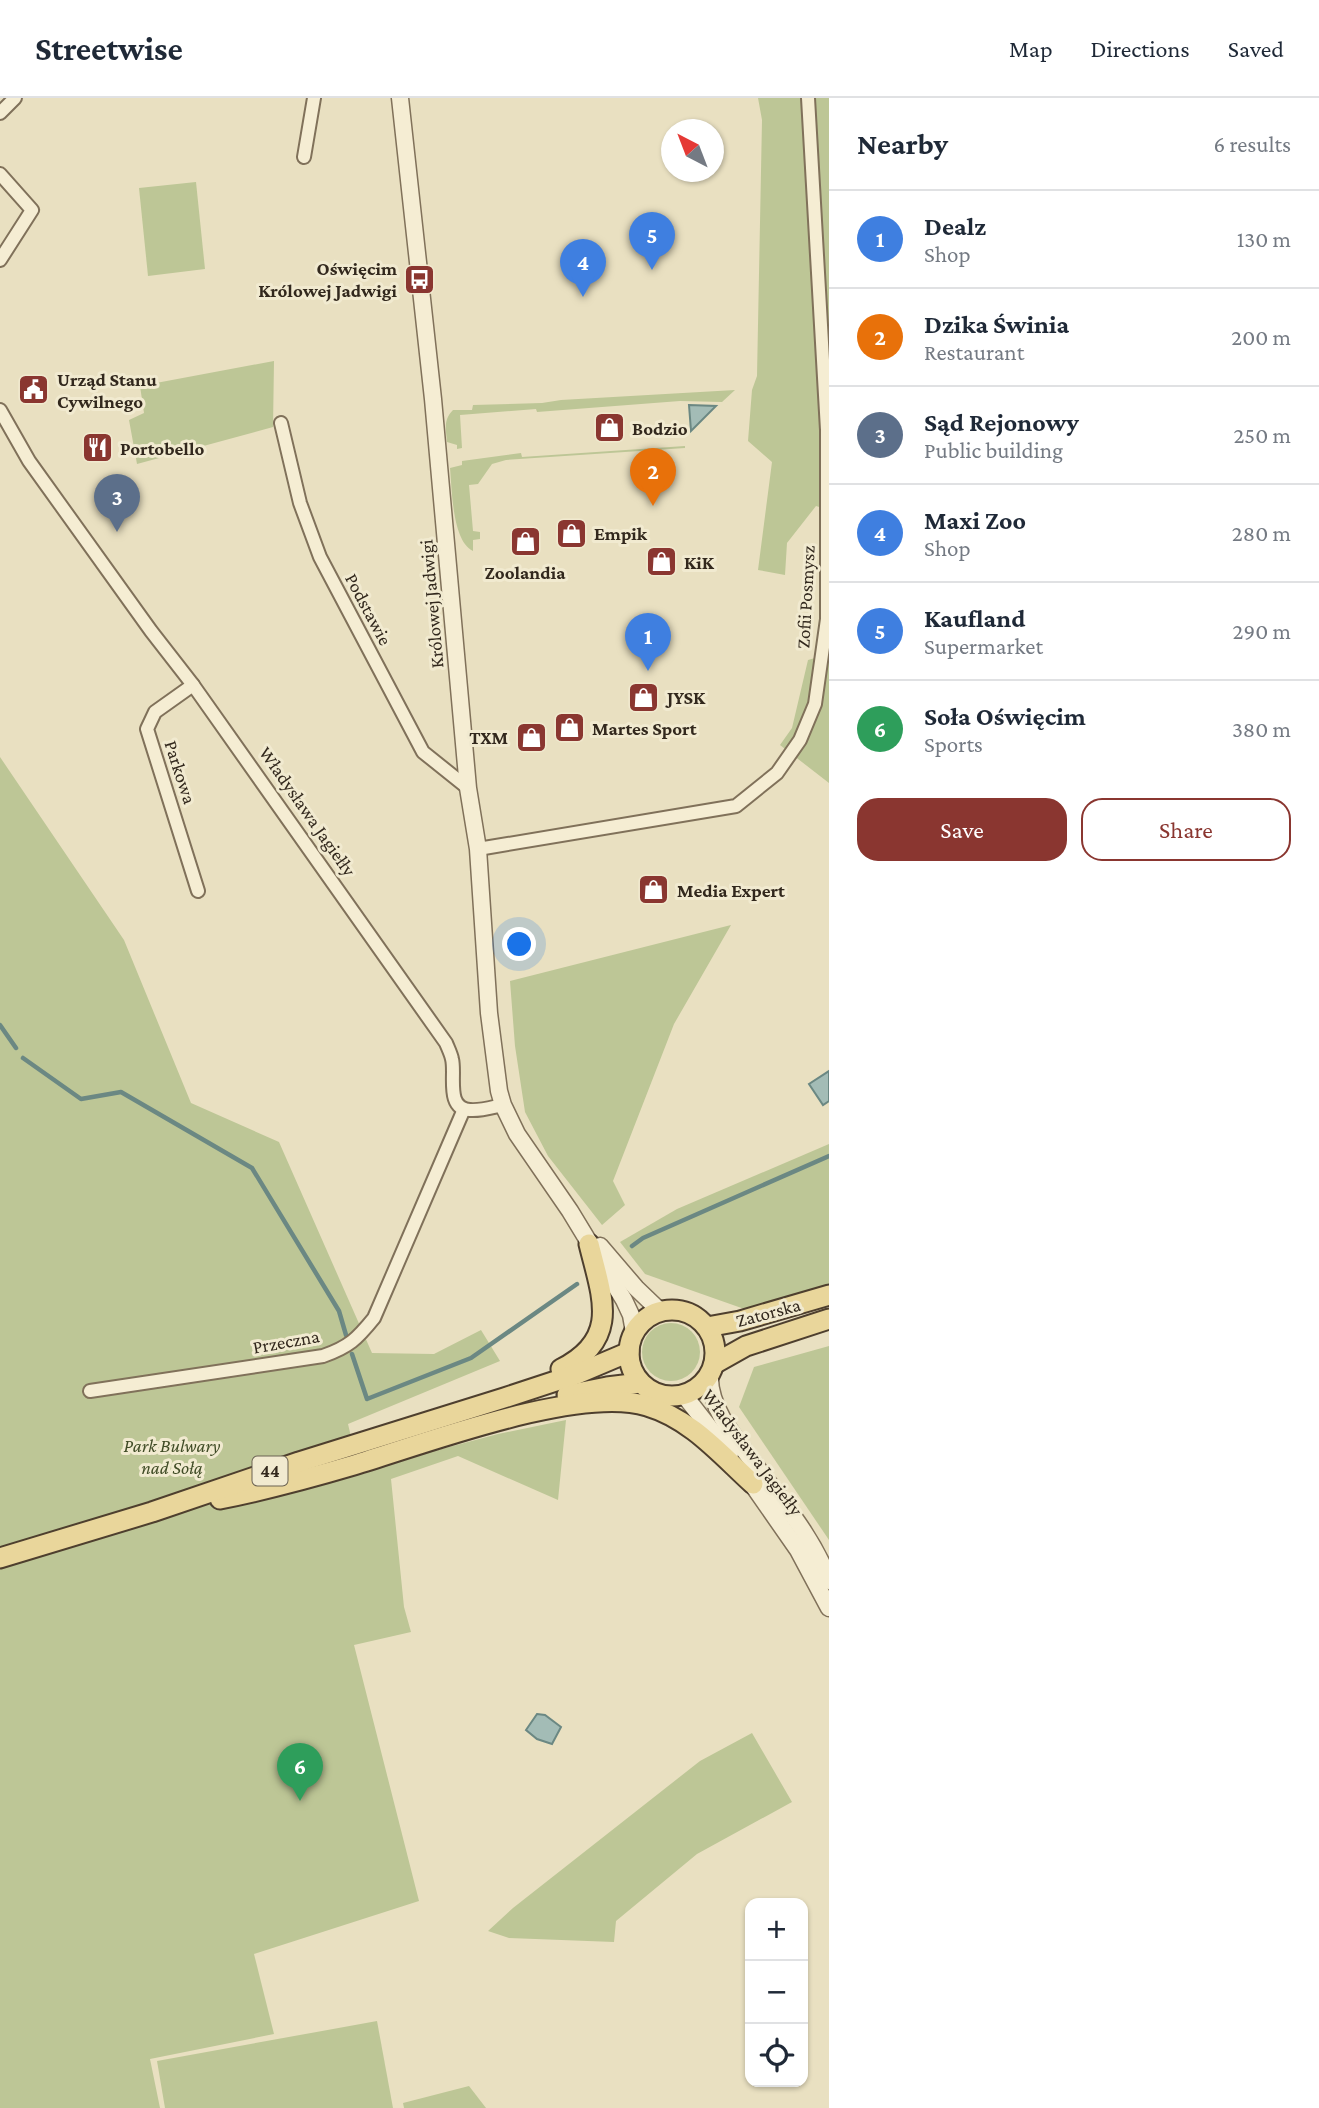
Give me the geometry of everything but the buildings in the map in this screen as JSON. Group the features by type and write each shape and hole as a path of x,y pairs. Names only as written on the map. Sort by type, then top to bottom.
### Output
{"main road":[{"path":"504,1398 569,1365 585,1355 594,1345 603,1322 604,1303 589,1244"},
{"name":"Zatorska","path":"706,1326 740,1321 829,1295"},
{"path":"640,1383 630,1363 629,1352 634,1332 649,1316 660,1311 685,1312 706,1326 713,1338 715,1351 712,1369 703,1384 684,1395"},
{"name":"Zatorska","path":"712,1369 746,1346 829,1319"},
{"name":"44","path":"0,1558 152,1512 299,1462 504,1398 577,1374 629,1352"},
{"name":"44","path":"152,1512 281,1486 504,1419 570,1394 640,1383 660,1395 684,1395"},
{"path":"504,1419 601,1402 646,1405 685,1422 753,1484"}],"street":[{"path":"0,113 15,98"},
{"path":"304,157 314,98"},
{"name":"Królowej Jadwigi","path":"400,98 433,399 468,788 478,849 489,1013 503,1105"},
{"name":"Zofii Posmysz","path":"478,849 504,847 543,837 736,806 777,773 800,740 815,704 827,619 827,430 808,98"},
{"path":"0,174 32,210 0,260"},
{"path":"815,219 829,219"},
{"name":"Władysława Jagiełły","path":"0,410 29,461 193,685 446,1043 452,1058 454,1098 464,1109"},
{"name":"Podstawie","path":"281,423 300,503 320,557 423,752 468,788"},
{"name":"Parkowa","path":"193,685 155,712 147,729 198,891"},
{"path":"464,1109 471,1111 503,1105 517,1135 570,1211 624,1300 631,1315 634,1332"},
{"name":"Przeczna","path":"90,1391 323,1356 344,1349 359,1338 374,1318 464,1109"},
{"path":"570,1211 636,1288 660,1311"},
{"name":"Władysława Jagiełły","path":"712,1369 709,1385 726,1423 804,1535 829,1581"},
{"name":"Władysława Jagiełły","path":"684,1395 753,1484 798,1550 829,1608"}],"green space":[{"path":"758,98 829,98 829,510 816,506 787,543 785,575 758,570 772,462 748,441 752,390 757,376 762,120"},
{"path":"196,182 205,269 148,276 139,188"},
{"path":"274,361 273,427 137,464 129,420 144,413 140,386"},
{"path":"735,390 722,402 680,401 460,415 462,448 457,449 457,445 447,442 446,425 450,414 453,410 472,410 473,405"},
{"path":"685,446 506,460 492,464 478,484 469,485 473,531 480,532 480,539 473,540 473,551 461,537 454,514 450,468 462,465 462,461 521,453 522,457"},
{"path":"829,654 829,783 780,745 792,728 808,660"},
{"name":"Park Bulwary nad Sołą","path":"0,757 124,940 191,1103 279,1142 372,1353 434,1354 481,1330 500,1361 348,1424 359,1471 498,1434 566,1420 558,1500 458,1456 391,1479 404,1607 411,1632 354,1645 419,1901 254,1954 274,2034 150,2059 160,2108 0,2108"},
{"path":"731,925 674,1024 613,1181 625,1205 602,1225 548,1156 525,1112 515,1046 510,981"},
{"path":"829,1144 829,1285 750,1311 645,1274 620,1242 677,1209"},
{"path":"665,1323 677,1323 692,1331 700,1346 700,1358 692,1373 677,1381 665,1381 650,1373 642,1358 642,1346 650,1331"},
{"path":"829,1346 829,1540 739,1407 754,1367"},
{"path":"752,1733 792,1802 697,1854 616,1921 614,1942 509,1938 488,1931 513,1908 700,1761"},
{"path":"377,2021 393,2108 165,2108 157,2061"},
{"path":"469,2086 486,2108 404,2108 403,2103"}],"water":[{"path":"689,405 716,406 691,431"},
{"path":"829,1071 829,1101 823,1105 809,1084"},
{"path":"537,1714 545,1715 561,1727 552,1744 537,1739 526,1730"}],"waterway":[{"path":"0,1025 16,1048"},
{"path":"23,1058 81,1099 121,1092 252,1168 339,1311 346,1335"},
{"path":"632,1246 643,1238 829,1156"},
{"path":"352,1354 367,1399 471,1358 577,1284"}],"place":[{"name":"Kaufland","path":"652,270"},
{"name":"Oświęcim Królowej Jadwigi","path":"420,279"},
{"name":"Maxi Zoo","path":"583,297"},
{"name":"Urząd Stanu Cywilnego","path":"34,390"},
{"name":"Bodzio","path":"609,428"},
{"name":"Portobello","path":"97,448"},
{"name":"Dzika Świnia","path":"653,506"},
{"name":"Sąd Rejonowy","path":"117,532"},
{"name":"Empik","path":"571,533"},
{"name":"Zoolandia","path":"525,541"},
{"name":"KiK","path":"661,562"},
{"name":"Dealz","path":"648,671"},
{"name":"JYSK","path":"644,697"},
{"name":"Martes Sport","path":"569,728"},
{"name":"TXM","path":"531,737"},
{"name":"Media Expert","path":"654,890"},
{"name":"Soła Oświęcim","path":"300,1801"}]}
